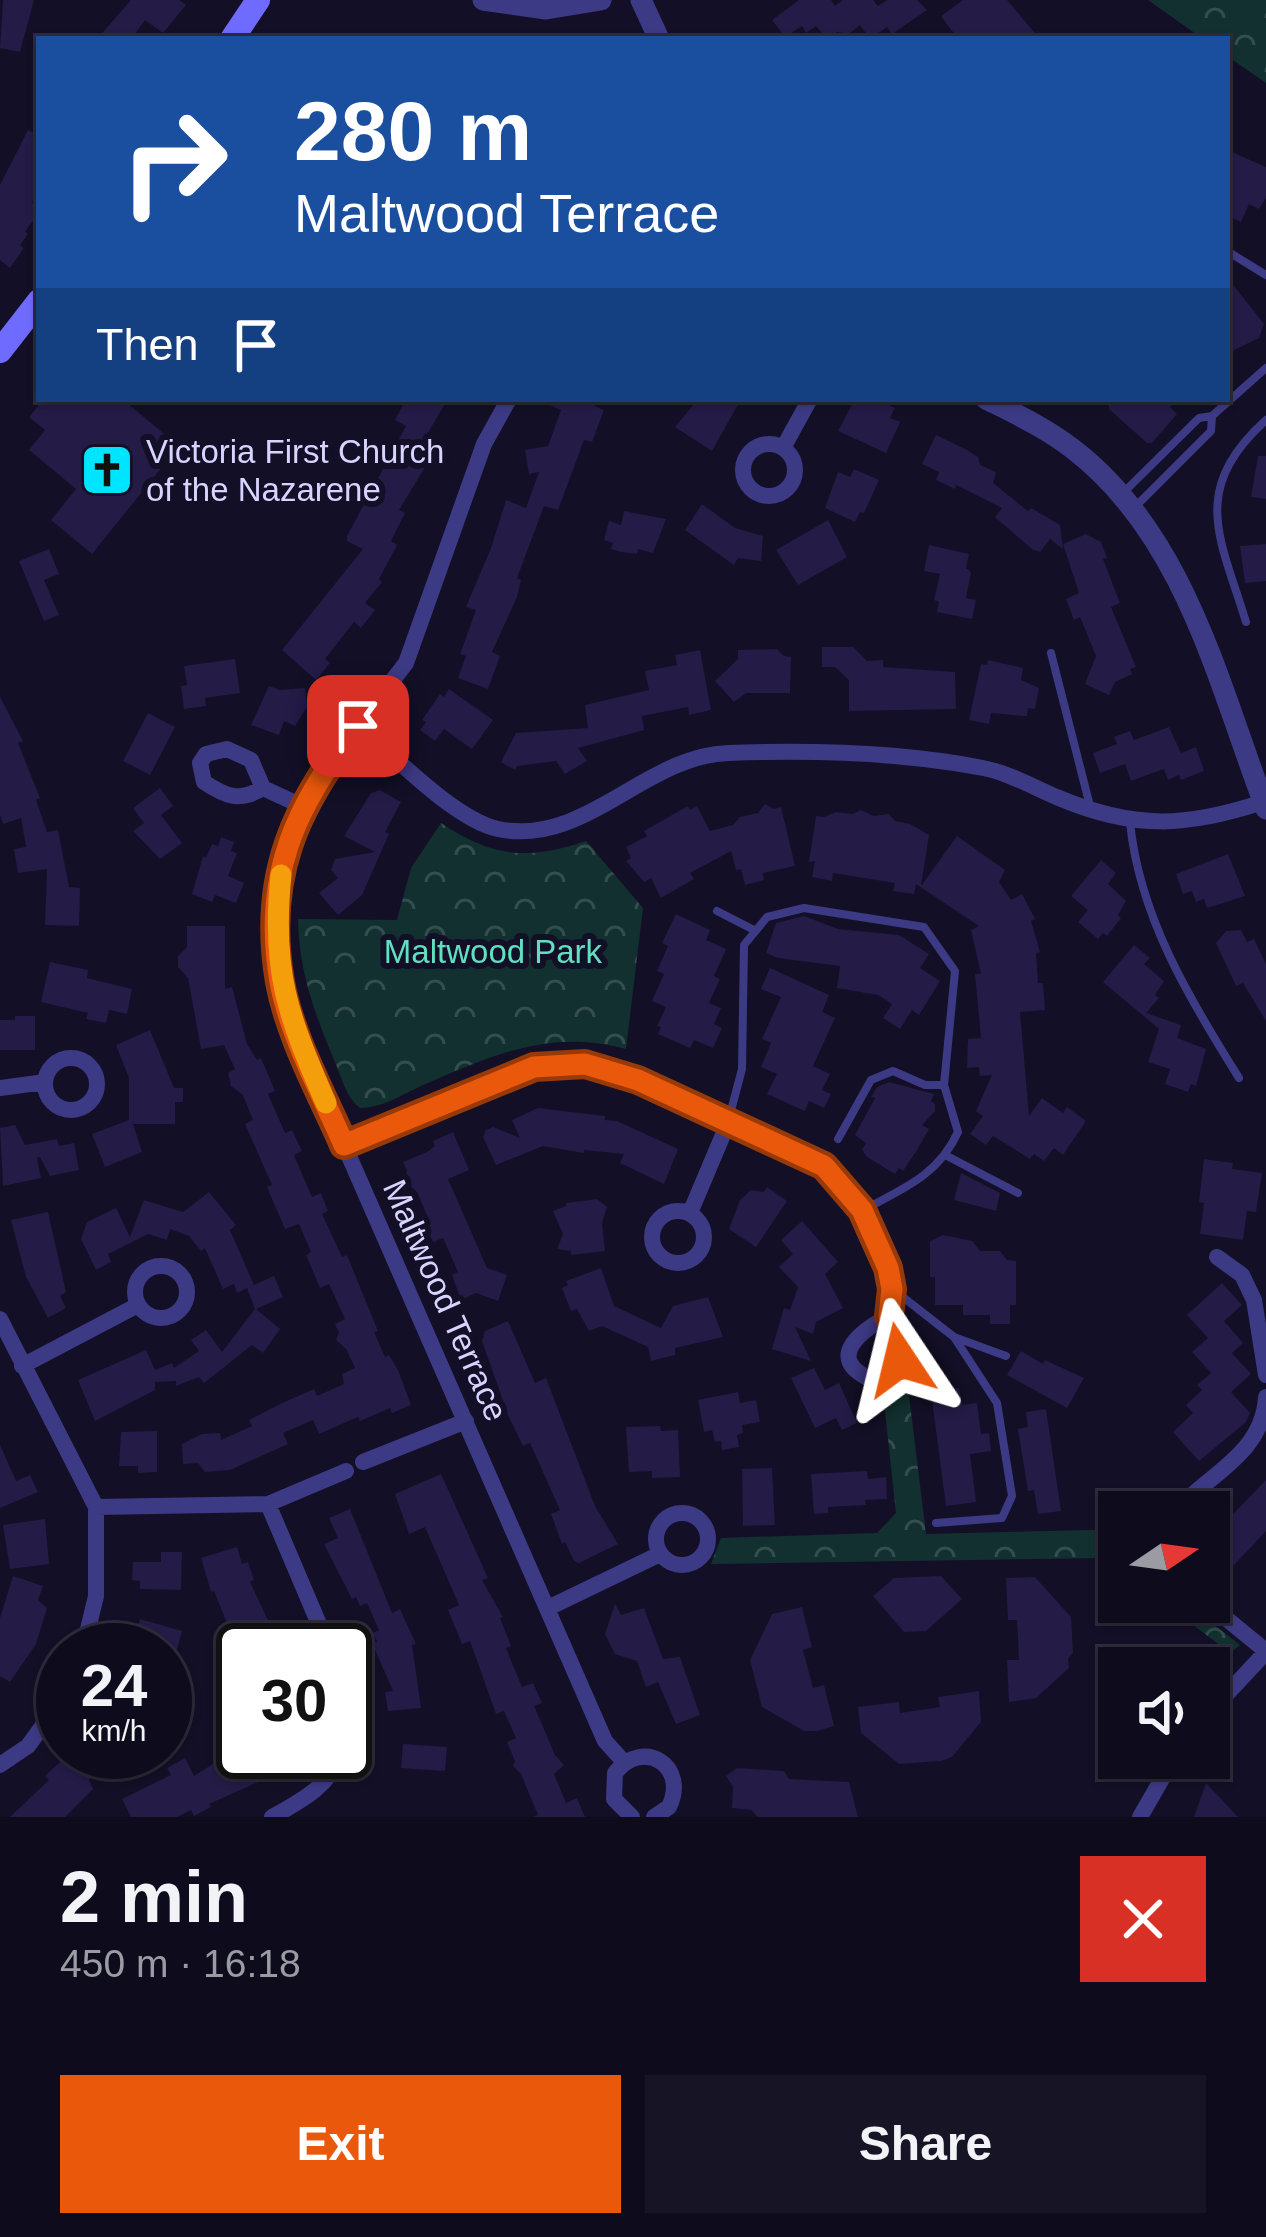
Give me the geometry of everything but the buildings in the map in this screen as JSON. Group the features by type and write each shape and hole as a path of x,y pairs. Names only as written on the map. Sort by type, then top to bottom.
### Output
{"main road":[{"path":"234,36 258,0"},
{"path":"0,350 36,305"}],"street":[{"path":"483,0 546,9 601,0"},
{"path":"641,0 658,36"},
{"name":"Maltwood Terrace","path":"507,402 484,444 406,663 321,772 302,806 281,869 276,924 280,984 303,1051 604,1742 624,1762 612,1786 622,1810 632,1817"},
{"path":"783,448 808,402"},
{"path":"358,726 457,807 496,828 544,831 588,814 647,776 721,753 911,758 988,768 1091,812 1130,821 1196,821 1265,806 1174,570 1128,501 1073,449 991,402"},
{"path":"263,788 302,806"},
{"path":"344,1145 534,1067 585,1064 638,1080 824,1166 862,1210 888,1268 889,1316"},
{"path":"0,1088 44,1082"},
{"path":"690,1213 728,1124"},
{"path":"1217,1257 1242,1275 1254,1300 1266,1375"},
{"path":"22,1366 138,1305"},
{"path":"0,1319 96,1508 96,1596 90,1623"},
{"path":"1202,1491 1253,1439 1265,1414 1266,1397"},
{"path":"96,1508 268,1504 466,1421"},
{"path":"268,1504 319,1623"},
{"path":"548,1608 660,1554"},
{"path":"1230,1622 1266,1652 1230,1691"},
{"path":"0,1765 36,1735"},
{"path":"624,1762 649,1755 671,1769 676,1782 667,1814"},
{"path":"272,1817 309,1797 327,1779"},
{"path":"1140,1817 1162,1779"}],"lane":[{"path":"1230,253 1266,275"},
{"path":"1230,395 1266,368"},
{"path":"1128,501 1211,430 1212,416 1222,402"},
{"path":"1128,501 1199,418 1212,416"},
{"path":"1246,622 1218,532 1215,502 1232,460 1266,420"},
{"path":"1051,653 1091,812"},
{"path":"1130,821 1132,845 1153,913 1182,986 1239,1078"},
{"path":"728,1124 742,1069 744,945 754,930 767,917 804,908 924,927 955,971 944,1085 958,1132 947,1156 926,1177 862,1210"},
{"path":"717,911 754,930"},
{"path":"838,1139 871,1080 893,1071 925,1084 944,1085"},
{"path":"947,1156 1018,1193"},
{"path":"892,1289 954,1337 1006,1356"},
{"path":"936,1523 1002,1518 1012,1496 997,1403 954,1337"}],"green space":[{"path":"1148,0 1266,0 1266,83 1230,58 1230,36 1199,36"},
{"name":"Maltwood Park","path":"441,823 477,843 510,852 546,851 586,841 643,908 626,1049 572,1042 521,1048 384,1103 360,1108 346,1089 316,1013 305,977 298,919 397,920 411,868"},
{"path":"907,1379 926,1534 1094,1530 1098,1531 1098,1558 711,1564 721,1538 877,1533 896,1513 883,1393"},
{"path":"1191,1623 1212,1623 1240,1645 1230,1653 1230,1647 1222,1647"}],"slow traffic":[{"path":"281,875 276,924 280,984 326,1103"}],"place":[{"name":"Victoria First Church of the Nazarene","path":"107,470"}],"route":[{"path":"358,726 321,772 302,806 281,869 276,924 280,984 344,1145 534,1067 585,1064 638,1080 824,1166 862,1210 888,1268 889,1316 901,1342 900,1360"}]}
